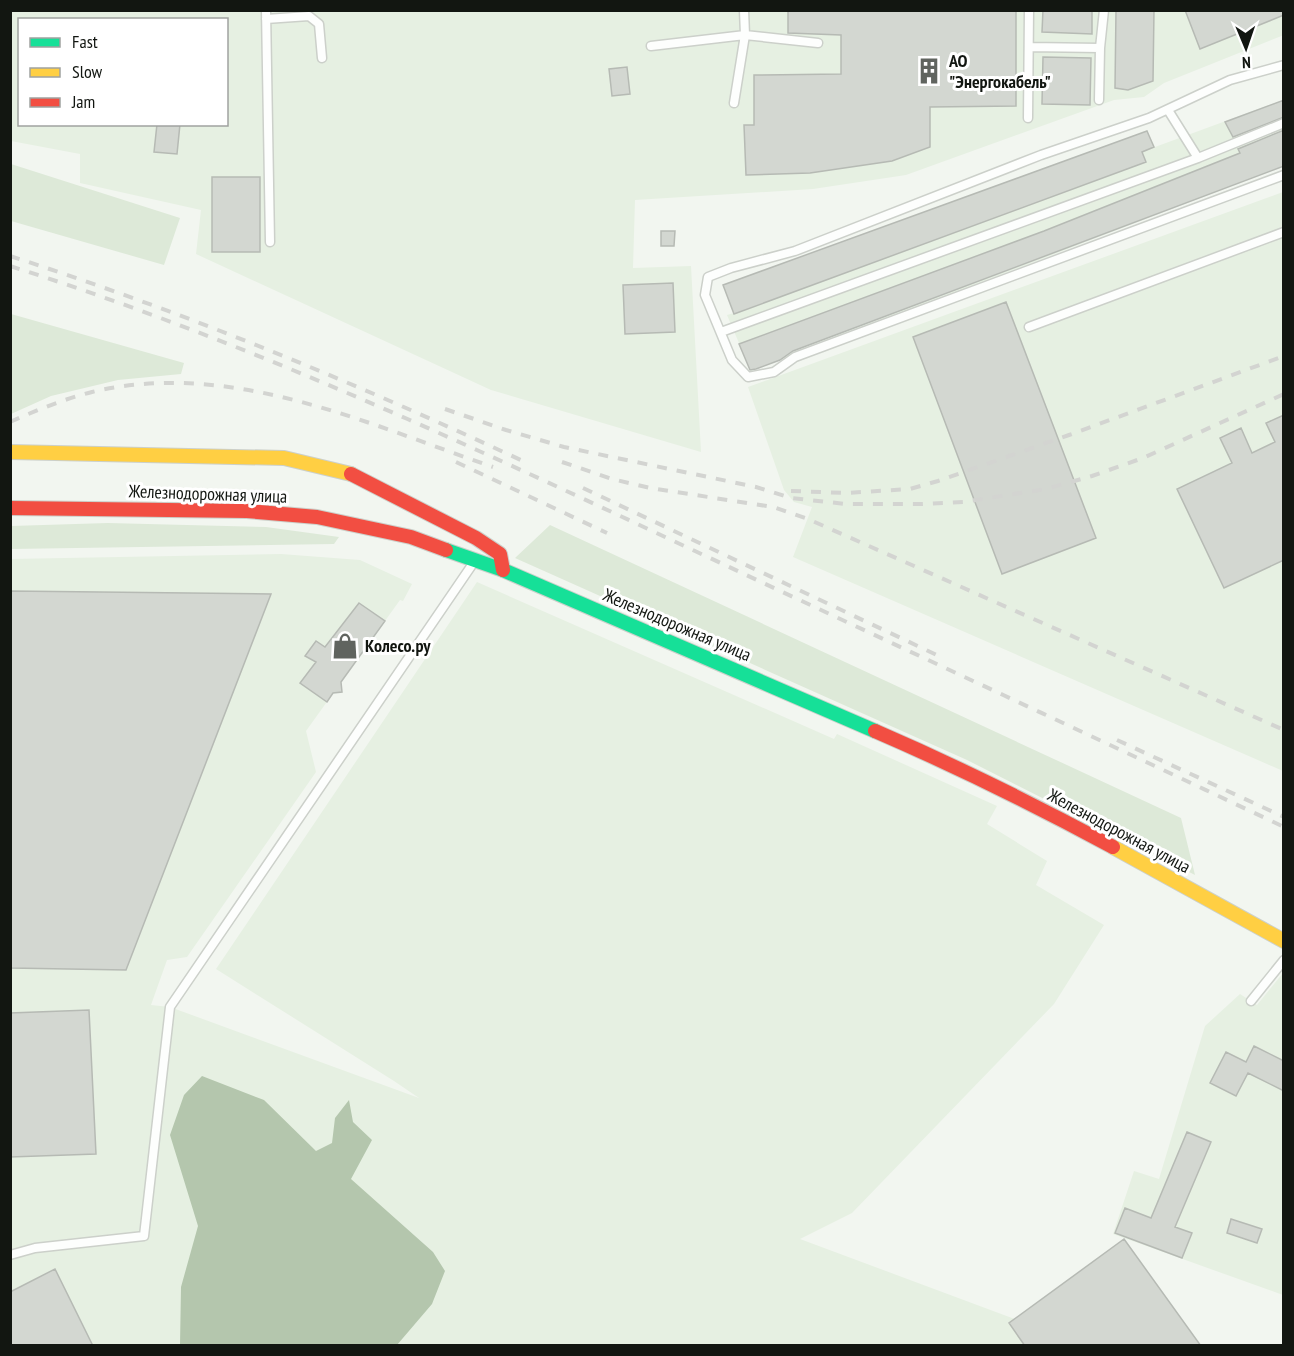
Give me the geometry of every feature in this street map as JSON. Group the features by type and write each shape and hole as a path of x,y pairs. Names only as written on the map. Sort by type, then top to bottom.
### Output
{"main road":[{"path":"10,452 284,458 347,472 476,538 500,555 503,570"},
{"name":"Железнодорожная улица","path":"10,508 247,511 317,517 411,537 476,559 942,760 1058,817 1284,941"}],"lane":[{"path":"734,103 745,35 744,10"},
{"path":"1028,118 1029,10"},
{"path":"1100,99 1100,48 1104,10"},
{"path":"270,242 266,15 309,16 319,24 322,58"},
{"path":"651,46 745,35 818,42"},
{"path":"1029,47 1100,48"},
{"path":"1284,65 1230,80 1149,118 1041,155 795,251 731,268 708,277 705,295 732,360 748,377 774,372 795,357 1284,175"},
{"path":"1168,110 1198,158"},
{"path":"722,332 1198,158 1284,123"},
{"path":"1029,327 1284,232"},
{"path":"10,1255 34,1248 144,1236 170,1007 476,559"},
{"path":"1251,1001 1284,960"}],"shaded area":[{"path":"1283,10 1284,35 1164,83 1144,97 1114,100 906,175 813,189 635,200 633,268 691,266 701,452 491,390 196,254 201,210 80,183 80,154 11,141 10,11"},
{"path":"1283,100 1283,166 751,371 727,315 734,313 723,285 1147,131 1155,147"},
{"path":"11,164 180,218 164,265 11,221"},
{"path":"1283,192 1283,771 793,557 812,507 794,502 784,490 748,387"},
{"path":"11,314 184,363 181,374 118,380 51,396 11,414"},
{"path":"108,523 266,527 339,537 334,544 11,549 11,526"},
{"path":"550,525 1181,818 1195,875 967,760 515,558"},
{"path":"281,554 360,560 412,584 403,601 400,600 306,731 316,772 187,957 167,960 151,1005 170,1007 419,1098 216,969 477,582 834,739 837,734 997,806 987,824 1047,861 1036,885 1104,925 1054,1004 852,1213 800,1239 1055,1334 1071,1345 11,1345 10,559"},
{"path":"1283,973 1283,1295 1113,1234 1134,1171 1159,1179 1205,1026 1240,994 1257,1005"},
{"path":"202,1076 264,1100 316,1151 332,1143 335,1118 349,1100 353,1122 372,1140 351,1179 433,1252 445,1271 432,1304 397,1345 180,1345 181,1287 198,1226 170,1135 184,1095"}],"building":[{"path":"788,10 1016,10 1016,106 930,107 930,147 892,161 810,173 746,175 744,125 754,125 754,75 841,74 841,35 788,33"},
{"path":"1043,10 1092,10 1092,34 1042,32"},
{"path":"1116,10 1154,10 1153,81 1128,90 1115,88"},
{"path":"1185,10 1284,10 1284,15 1200,49"},
{"path":"1043,57 1091,58 1090,105 1042,104"},
{"path":"627,67 630,94 612,96 609,69"},
{"path":"1284,100 1284,117 1233,137 1225,122"},
{"path":"157,126 180,126 177,154 154,152"},
{"path":"1284,130 1284,166 793,351 780,360 756,369 750,370 739,344 1044,231 1240,153 1238,149"},
{"path":"1147,131 1154,147 1142,152 1146,162 734,314 723,285"},
{"path":"212,177 260,177 260,252 212,252"},
{"path":"661,231 675,231 674,246 661,246"},
{"path":"673,283 675,332 625,334 623,285"},
{"path":"1006,302 1096,538 1002,574 913,337"},
{"path":"1284,415 1284,560 1224,588 1177,489 1232,463 1220,438 1241,428 1252,453 1275,442 1266,423"},
{"path":"10,591 271,594 126,970 10,968"},
{"path":"359,603 385,621 341,682 342,692 333,693 327,702 300,683 316,662 305,656 316,641 325,647"},
{"path":"89,1010 96,1154 10,1157 10,1013"},
{"path":"1254,1046 1284,1061 1284,1091 1248,1073 1236,1096 1210,1083 1226,1052 1246,1062"},
{"path":"1187,1132 1211,1142 1175,1227 1192,1233 1182,1258 1115,1233 1125,1208 1151,1218"},
{"path":"1231,1219 1262,1229 1257,1243 1227,1233"},
{"path":"1124,1239 1201,1346 1025,1346 1009,1323"},
{"path":"55,1269 93,1346 10,1346 10,1292"}],"railway":[{"path":"10,256 142,301 271,351 525,462"},
{"path":"10,266 186,327 442,434 1284,827"},
{"path":"791,491 845,493 910,489 1069,435 1284,356"},
{"path":"10,422 51,405 92,392 144,384 195,384 246,390 296,401 346,415 493,467"},
{"path":"445,409 564,447 756,487 791,498 846,504 922,504 963,502 1046,489 1092,476 1143,458 1284,394"},
{"path":"456,462 607,533"},
{"path":"562,462 612,479 650,488 773,507 808,519 1284,730"},
{"path":"583,488 941,657"},
{"path":"1117,740 1284,817"}],"traffic: fast":[{"path":"446,550 503,570 875,731"}],"traffic: slow":[{"path":"10,452 284,458 351,474"},
{"path":"1113,847 1284,941"}],"traffic: jam":[{"path":"351,474 476,538 500,554 503,570"},
{"path":"10,508 247,511 317,517 411,537 446,550"},
{"path":"875,731 995,786 1113,847"}],"place":[{"name":"АО \"Энергокабель\"","path":"929,71"},
{"name":"Колесо.ру","path":"345,646"}]}
